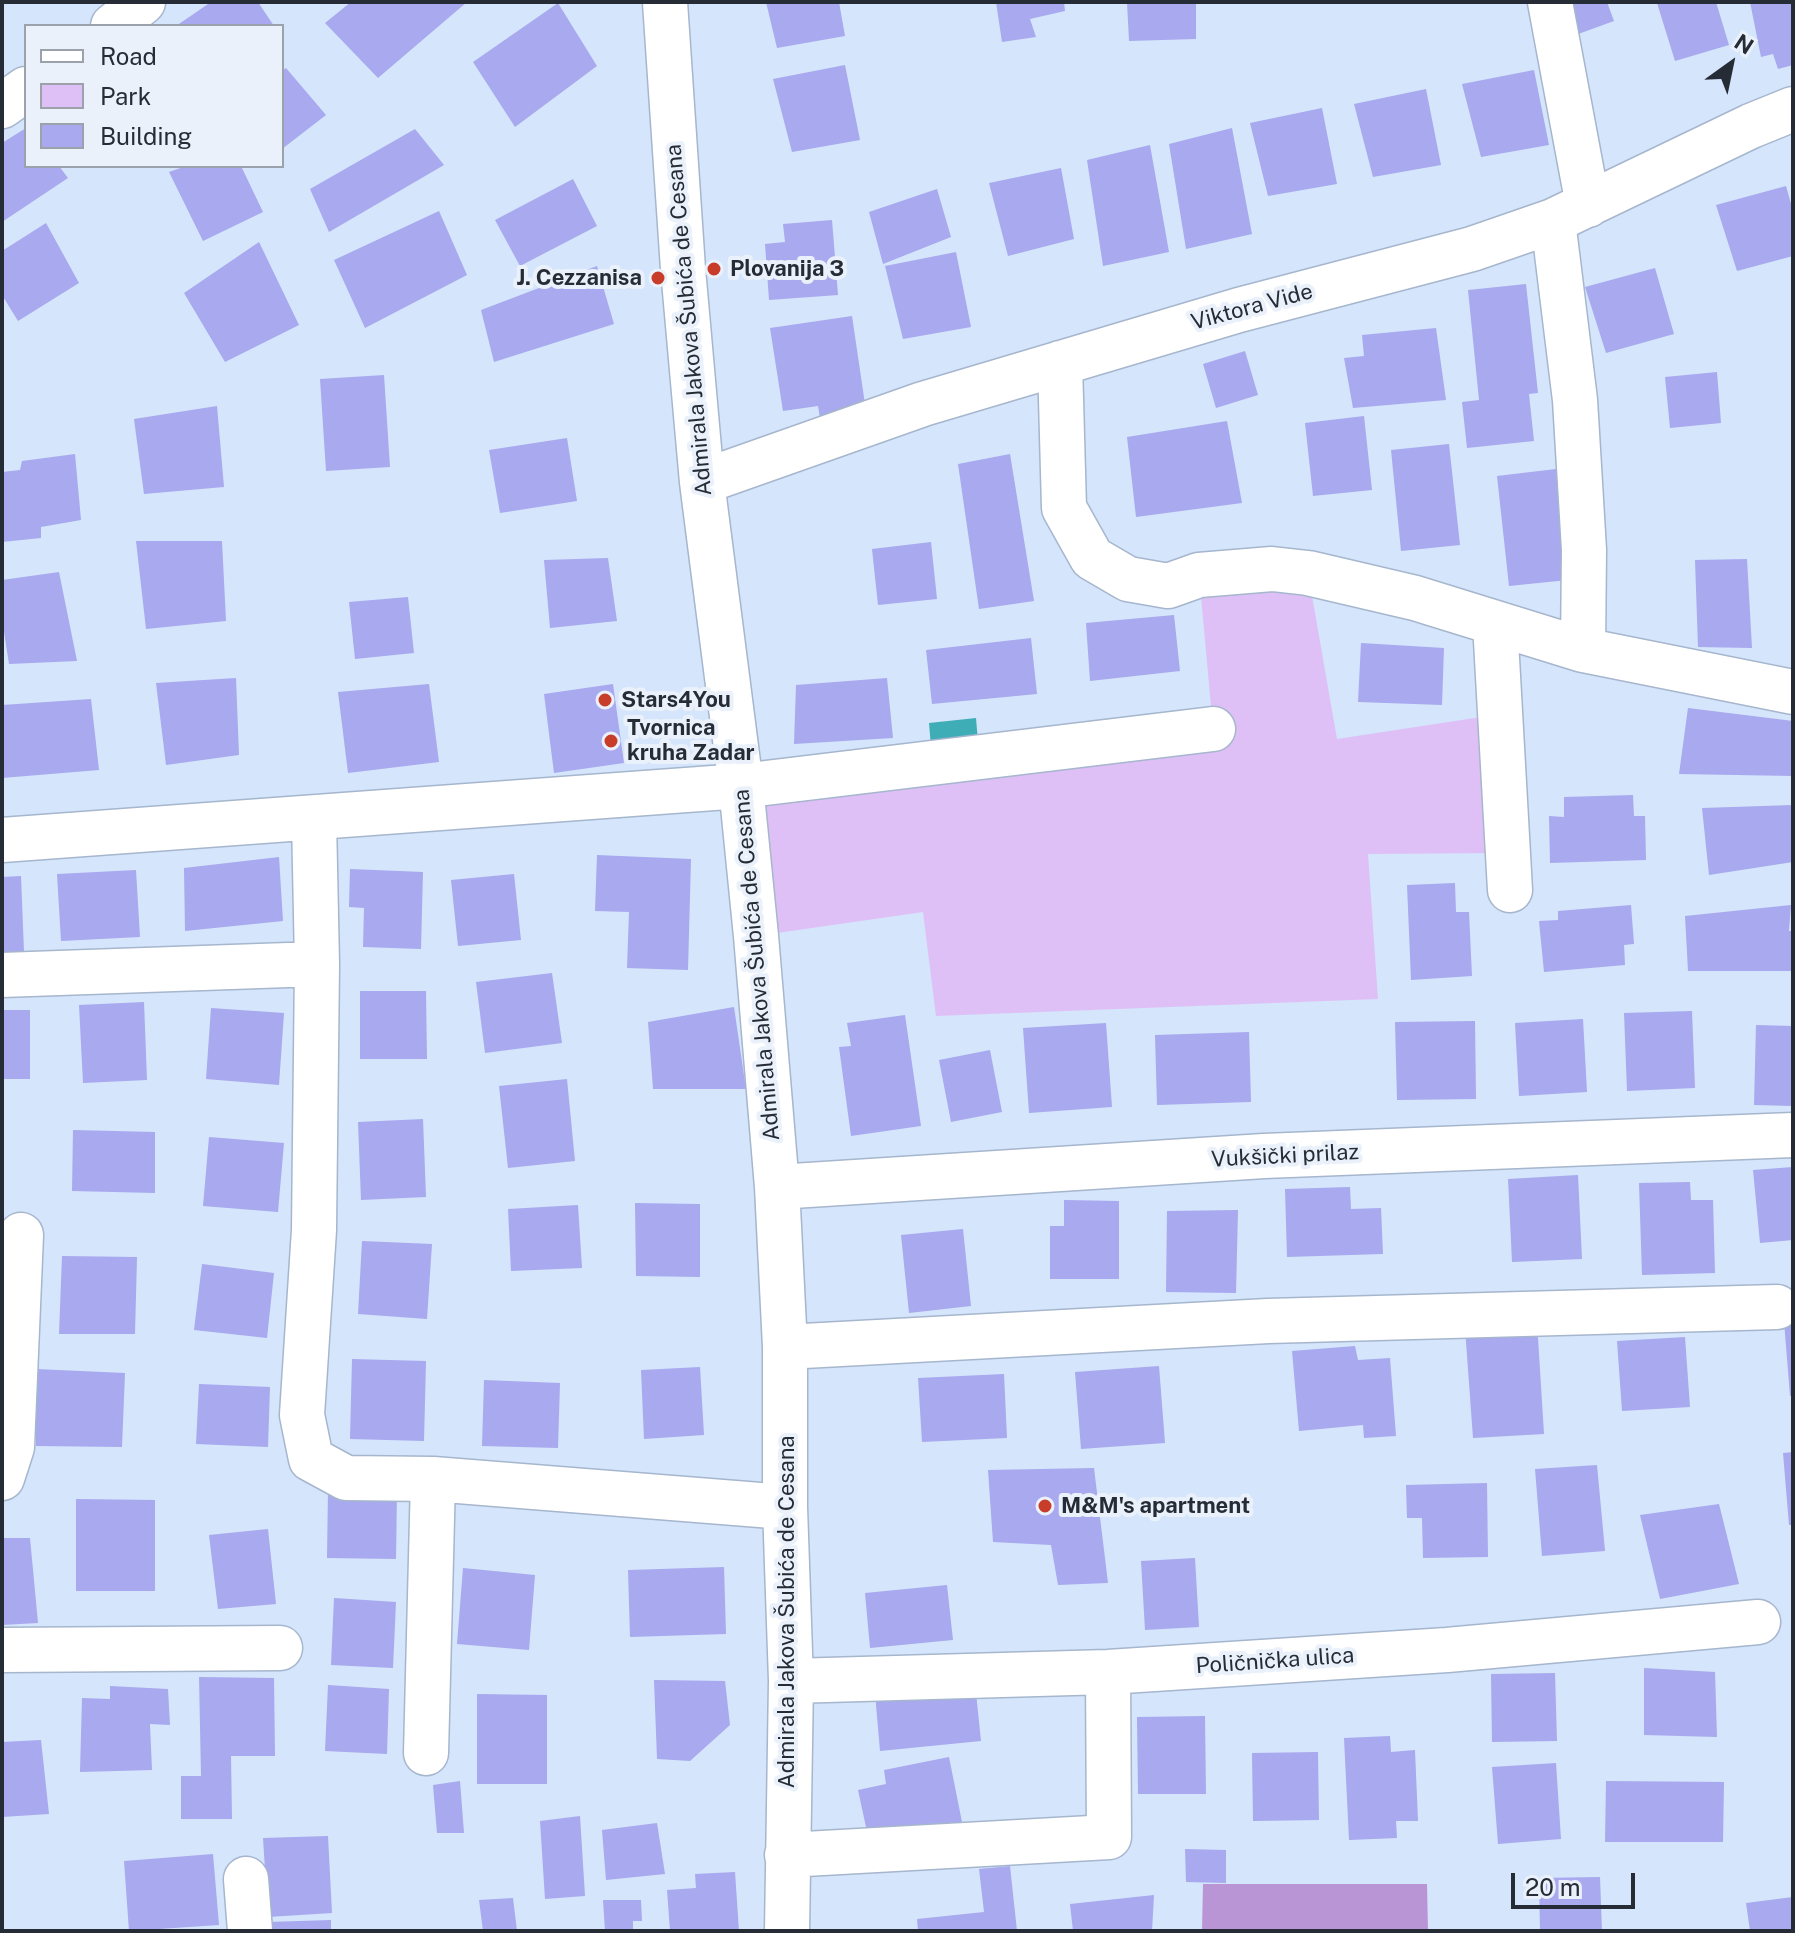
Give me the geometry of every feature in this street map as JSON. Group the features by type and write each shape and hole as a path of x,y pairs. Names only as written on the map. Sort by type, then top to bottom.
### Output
{"street":[{"path":"116,24 143,2"},
{"name":"Admirala Jakova Šubića de Cesana","path":"665,2 683,269 702,482 741,786 777,1187 785,1347 785,1507 791,1681 787,1931"},
{"path":"1550,2 1570,213 1575,400 1584,550 1583,650"},
{"path":"2,106 24,90"},
{"name":"Viktora Vide","path":"702,482 923,404 1239,310 1472,249 1570,213 1669,164 1793,109"},
{"path":"1060,363 1064,508 1092,558 1128,579 1168,586 1199,575 1272,569 1308,573 1415,598 1583,650 1793,692"},
{"path":"1495,623 1510,890"},
{"path":"2,840 741,786 1213,729"},
{"path":"314,819 317,964 314,1230 302,1415 311,1459 346,1478 433,1479 785,1507"},
{"path":"2,975 317,964"},
{"name":"Vukšički prilaz","path":"777,1187 1264,1156 1793,1135"},
{"path":"2,1478 12,1447 21,1235"},
{"path":"785,1347 1268,1321 1777,1307"},
{"path":"426,1753 433,1479"},
{"name":"Poličnička ulica","path":"791,1681 1108,1672 1447,1650 1758,1622"},
{"path":"2,1650 280,1648"},
{"path":"787,1855 1109,1837 1108,1672"},
{"path":"246,1879 250,1931"}],"green space":[{"path":"1308,573 1337,739 1501,714 1504,853 1368,854 1378,999 936,1016 923,912 756,936 741,786 1213,728 1199,575"}],"shaded area":[{"path":"976,718 978,742 931,747 929,723"},
{"path":"1203,1884 1427,1884 1428,1931 1202,1931"}],"building":[{"path":"211,2 258,2 273,24 179,24"},
{"path":"351,2 467,2 378,78 325,23"},
{"path":"766,2 839,2 845,36 777,48"},
{"path":"996,2 1064,2 1065,11 1030,19 1036,37 1002,42"},
{"path":"1127,2 1196,2 1196,39 1129,41"},
{"path":"1560,2 1607,2 1614,21 1570,37"},
{"path":"1716,2 1729,45 1675,61 1657,3"},
{"path":"1750,2 1793,2 1793,65 1778,69 1773,54 1761,57"},
{"path":"558,3 597,66 515,127 473,62"},
{"path":"845,65 860,140 792,152 773,79"},
{"path":"286,68 326,115 284,147"},
{"path":"1534,70 1549,145 1481,157 1462,84"},
{"path":"1426,89 1441,165 1373,177 1354,104"},
{"path":"1322,108 1337,184 1268,196 1250,123"},
{"path":"1232,128 1252,234 1186,249 1169,144"},
{"path":"24,129 24,168 60,168 68,178 2,222 2,143"},
{"path":"415,129 444,165 329,232 310,189"},
{"path":"1150,145 1169,252 1103,266 1087,160"},
{"path":"180,168 242,168 263,212 203,241 169,172"},
{"path":"1061,168 1074,239 1008,256 989,183"},
{"path":"573,179 597,226 520,266 495,220"},
{"path":"1786,186 1793,211 1793,256 1737,271 1716,205"},
{"path":"937,189 951,237 883,264 869,212"},
{"path":"439,211 467,275 365,328 334,260"},
{"path":"832,220 838,295 769,300 765,244 785,242 783,224"},
{"path":"46,223 79,283 18,321 2,295 2,251"},
{"path":"259,242 299,325 225,362 184,293"},
{"path":"956,252 971,327 903,339 885,266"},
{"path":"597,266 614,324 494,362 481,310"},
{"path":"1655,268 1674,334 1606,353 1585,287"},
{"path":"1526,284 1538,393 1529,394 1534,441 1467,448 1462,402 1479,400 1468,290"},
{"path":"852,316 866,411 820,418 818,406 783,411 770,328"},
{"path":"1436,328 1446,400 1353,408 1344,358 1364,356 1362,335"},
{"path":"1245,351 1258,395 1216,408 1203,364"},
{"path":"1717,372 1721,423 1670,428 1665,377"},
{"path":"384,375 390,467 326,471 320,379"},
{"path":"217,406 224,487 144,494 134,419"},
{"path":"1364,416 1372,490 1313,496 1305,423"},
{"path":"1227,421 1242,503 1136,517 1127,437"},
{"path":"567,438 577,501 500,513 489,450"},
{"path":"1449,444 1460,545 1401,551 1391,450"},
{"path":"75,454 81,520 41,527 41,538 2,542 2,472 20,470 22,461"},
{"path":"1010,454 1034,601 979,609 958,464"},
{"path":"1556,469 1568,580 1509,586 1497,476"},
{"path":"136,541 222,541 226,621 146,629"},
{"path":"931,542 937,599 878,605 872,549"},
{"path":"608,558 617,621 550,628 544,560"},
{"path":"1747,559 1752,648 1698,647 1695,560"},
{"path":"59,572 77,661 9,664 2,619 2,580"},
{"path":"408,597 414,653 355,659 349,602"},
{"path":"1174,615 1180,671 1090,681 1086,623"},
{"path":"1031,638 1037,694 932,704 926,650"},
{"path":"1361,643 1444,648 1442,705 1358,702"},
{"path":"236,678 239,755 166,765 156,683"},
{"path":"887,678 893,738 794,744 796,685"},
{"path":"429,684 439,762 348,773 338,692"},
{"path":"613,684 624,763 554,773 544,694"},
{"path":"91,699 99,770 2,778 2,705"},
{"path":"1688,708 1793,721 1793,776 1679,774"},
{"path":"1633,795 1634,816 1645,816 1646,860 1550,863 1549,816 1564,817 1564,797"},
{"path":"1793,805 1793,862 1709,875 1702,808"},
{"path":"597,855 691,859 688,970 627,968 629,912 595,911"},
{"path":"279,857 283,921 185,931 184,868"},
{"path":"350,869 423,872 421,949 363,947 364,908 349,907"},
{"path":"136,870 140,937 61,941 57,874"},
{"path":"514,874 521,940 458,946 451,880"},
{"path":"21,876 24,952 2,952 2,877"},
{"path":"1455,883 1456,912 1469,912 1472,976 1411,980 1407,885"},
{"path":"1631,905 1634,944 1624,945 1625,965 1544,972 1539,921 1558,920 1558,911"},
{"path":"1791,905 1789,931 1793,931 1793,971 1688,971 1685,916"},
{"path":"552,973 562,1043 485,1053 476,982"},
{"path":"360,991 426,991 427,1059 360,1059"},
{"path":"144,1002 147,1080 83,1083 79,1005"},
{"path":"734,1007 746,1089 653,1089 648,1022"},
{"path":"211,1008 284,1013 279,1085 206,1079"},
{"path":"2,1010 30,1010 30,1079 2,1079"},
{"path":"1692,1011 1695,1088 1627,1091 1624,1013"},
{"path":"905,1015 921,1126 851,1136 839,1047 851,1046 847,1023"},
{"path":"1583,1019 1587,1092 1519,1096 1515,1023"},
{"path":"1475,1021 1476,1099 1397,1100 1395,1022"},
{"path":"1106,1023 1112,1107 1029,1113 1023,1028"},
{"path":"1756,1025 1793,1026 1793,1106 1754,1105"},
{"path":"1249,1032 1251,1102 1157,1105 1155,1035"},
{"path":"990,1050 1002,1112 951,1122 939,1060"},
{"path":"567,1079 575,1161 508,1168 499,1086"},
{"path":"423,1119 426,1197 361,1200 358,1122"},
{"path":"73,1130 155,1132 155,1193 72,1191"},
{"path":"209,1137 284,1143 278,1212 203,1206"},
{"path":"1793,1167 1793,1240 1760,1243 1753,1170"},
{"path":"1578,1175 1582,1259 1512,1262 1508,1179"},
{"path":"1690,1182 1691,1200 1713,1200 1715,1273 1642,1275 1639,1183"},
{"path":"1350,1187 1351,1209 1381,1208 1383,1254 1287,1257 1285,1189"},
{"path":"1064,1200 1119,1201 1119,1279 1050,1279 1050,1226 1064,1226"},
{"path":"635,1203 700,1204 700,1277 636,1276"},
{"path":"578,1205 582,1268 511,1271 508,1209"},
{"path":"1238,1210 1236,1293 1166,1292 1167,1211"},
{"path":"963,1229 971,1306 909,1313 901,1235"},
{"path":"362,1241 432,1244 427,1319 358,1314"},
{"path":"62,1256 137,1257 135,1334 59,1334"},
{"path":"202,1264 274,1273 267,1338 194,1330"},
{"path":"1793,1308 1793,1395 1790,1396 1783,1309"},
{"path":"1537,1322 1544,1434 1473,1438 1465,1328"},
{"path":"1685,1337 1690,1407 1622,1411 1617,1341"},
{"path":"1355,1346 1358,1360 1390,1358 1396,1436 1364,1438 1363,1425 1299,1431 1292,1351"},
{"path":"352,1359 426,1361 424,1441 350,1439"},
{"path":"1159,1366 1165,1443 1081,1449 1075,1372"},
{"path":"700,1367 704,1435 644,1439 641,1370"},
{"path":"36,1369 125,1373 122,1447 36,1446"},
{"path":"1004,1374 1007,1438 922,1442 918,1378"},
{"path":"484,1380 560,1383 558,1448 482,1446"},
{"path":"199,1384 270,1387 268,1447 196,1444"},
{"path":"1793,1452 1793,1525 1789,1525 1783,1453"},
{"path":"1597,1465 1605,1551 1542,1556 1535,1469"},
{"name":"M&M's apartment","path":"1094,1468 1108,1583 1058,1585 1051,1545 993,1542 988,1470"},
{"path":"1487,1483 1488,1557 1423,1558 1422,1518 1407,1518 1406,1485"},
{"path":"328,1491 397,1492 396,1559 327,1558"},
{"path":"76,1499 155,1500 155,1591 76,1591"},
{"path":"1719,1504 1739,1584 1660,1599 1640,1515"},
{"path":"268,1529 276,1604 218,1609 209,1535"},
{"path":"2,1538 30,1538 38,1623 2,1625"},
{"path":"1195,1558 1199,1627 1145,1630 1141,1561"},
{"path":"724,1567 726,1634 630,1637 628,1570"},
{"path":"463,1568 535,1575 529,1650 457,1644"},
{"path":"947,1585 953,1640 870,1648 865,1593"},
{"path":"334,1598 396,1602 393,1668 331,1665"},
{"path":"1644,1668 1715,1672 1717,1737 1644,1735"},
{"path":"1555,1673 1557,1741 1492,1742 1491,1674"},
{"path":"199,1677 274,1678 275,1756 231,1756 232,1819 181,1819 181,1776 201,1776"},
{"path":"654,1680 725,1681 730,1725 690,1761 657,1759"},
{"path":"975,1683 981,1741 880,1751 875,1693"},
{"path":"328,1685 389,1689 387,1754 325,1751"},
{"path":"110,1686 168,1689 170,1725 150,1724 152,1770 80,1772 82,1698 110,1699"},
{"path":"477,1694 547,1695 547,1784 477,1784"},
{"path":"1205,1716 1206,1794 1138,1794 1137,1717"},
{"path":"1390,1736 1391,1752 1415,1750 1418,1821 1396,1821 1397,1838 1349,1840 1344,1738"},
{"path":"41,1740 49,1814 2,1817 2,1742"},
{"path":"1318,1752 1319,1820 1253,1821 1252,1753"},
{"path":"949,1757 962,1822 869,1841 858,1790 886,1784 884,1770"},
{"path":"1556,1763 1561,1839 1498,1844 1492,1767"},
{"path":"460,1781 464,1833 437,1833 433,1785"},
{"path":"1606,1781 1724,1782 1723,1842 1605,1842"},
{"path":"580,1816 585,1896 545,1899 540,1821"},
{"path":"657,1823 665,1874 606,1880 602,1830"},
{"path":"328,1836 332,1913 268,1917 263,1838"},
{"path":"1185,1849 1226,1850 1226,1883 1186,1882"},
{"path":"213,1854 219,1925 129,1931 124,1861"},
{"path":"1010,1866 1017,1931 918,1931 917,1919 984,1912 979,1869"},
{"path":"735,1872 739,1931 670,1931 667,1890 696,1888 695,1874"},
{"path":"1600,1877 1602,1931 1540,1931 1539,1878"},
{"path":"1154,1895 1152,1931 1073,1931 1070,1904"},
{"path":"1793,1897 1793,1931 1750,1931 1746,1903"},
{"path":"513,1898 517,1931 483,1931 479,1900"},
{"path":"603,1900 641,1900 642,1921 633,1921 633,1931 605,1931"},
{"path":"331,1920 331,1931 269,1931 268,1922"}],"place":[{"name":"Plovanija 3","path":"714,269"},
{"name":"J. Cezzanisa","path":"658,278"},
{"name":"Stars4You","path":"605,700"},
{"name":"Tvornica kruha Zadar","path":"611,741"},
{"name":"M&M's apartment","path":"1045,1506"}]}
